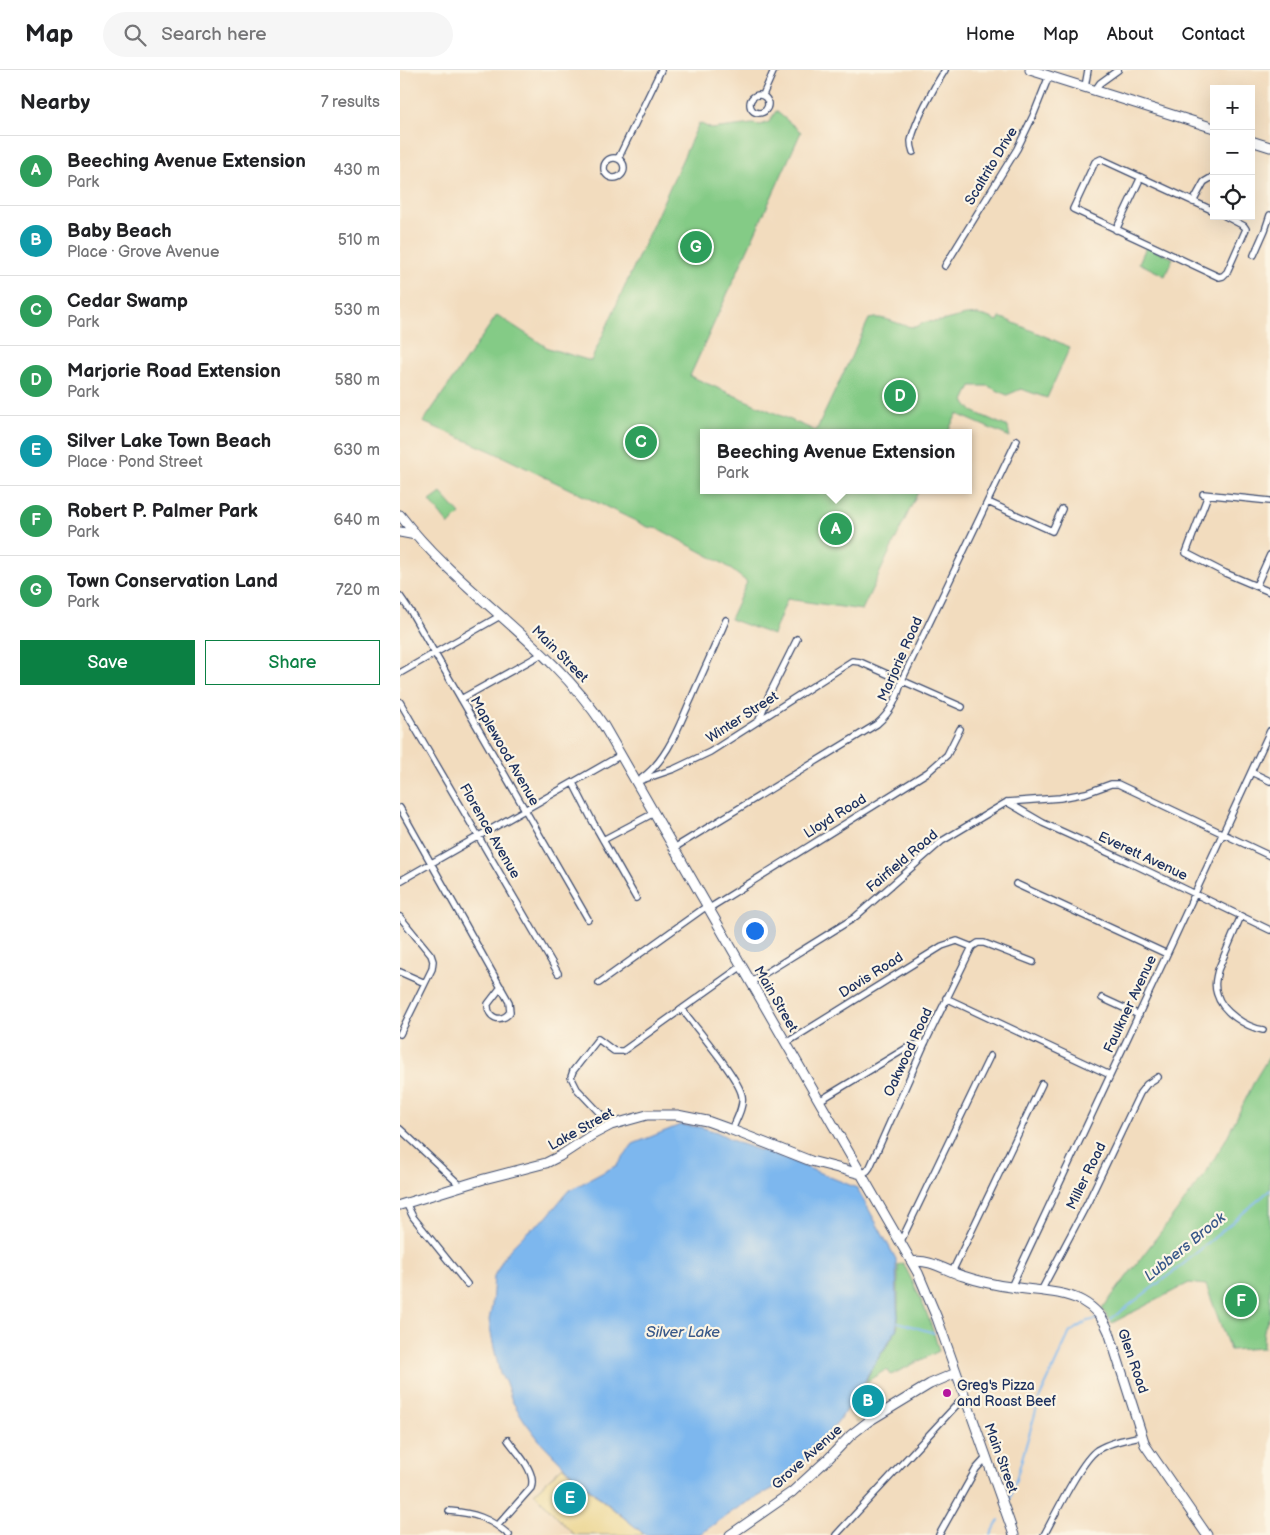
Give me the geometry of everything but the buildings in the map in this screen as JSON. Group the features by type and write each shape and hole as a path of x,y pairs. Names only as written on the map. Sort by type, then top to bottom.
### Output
{"street":[{"path":"618,159 661,70"},
{"path":"763,95 774,70"},
{"path":"913,152 911,142 922,113 932,91 945,70"},
{"path":"1030,70 1210,127"},
{"path":"1085,87 1088,70"},
{"path":"1095,90 1100,83 1118,70"},
{"name":"Scaltrito Drive","path":"945,266 1017,149 1031,121 1049,76"},
{"path":"1255,142 1270,147"},
{"path":"1210,209 1098,159 1073,209 1219,277 1227,272 1246,229 1233,220"},
{"path":"1116,230 1141,177"},
{"path":"1193,202 1204,182 1210,178"},
{"path":"1254,255 1266,230 1270,215"},
{"name":"Marjorie Road","path":"674,848 877,724 891,710 902,680 1017,440"},
{"path":"1270,501 1206,495 1185,552 1225,573 1270,592"},
{"path":"988,502 1052,531 1062,509"},
{"name":"Main Street","path":"400,515 433,554 542,654 588,702 621,755 912,1262 932,1305 1014,1535"},
{"path":"400,532 416,535"},
{"path":"1256,586 1270,555"},
{"name":"Maplewood Avenue","path":"400,596 588,919"},
{"path":"400,673 500,616"},
{"path":"636,782 648,773 663,756 726,620"},
{"path":"759,720 796,639"},
{"path":"461,699 542,654"},
{"name":"Winter Street","path":"636,782 700,758 850,662 854,661 902,680"},
{"path":"902,680 962,707"},
{"name":"Florence Avenue","path":"400,702 558,973"},
{"name":"Lloyd Road","path":"599,983 708,907 928,772 947,755 960,729"},
{"name":"Faulkner Avenue","path":"1011,1287 1168,954 1270,731"},
{"path":"400,881 621,755"},
{"path":"1251,772 1270,781"},
{"path":"573,783 636,898"},
{"name":"Fairfield Road","path":"751,982 854,918 942,841 1007,802 1060,798 1086,793 1111,784 1121,785 1223,834"},
{"name":"Everett Avenue","path":"1007,802 1043,823 1270,930"},
{"path":"400,808 501,987 509,1002 510,1009 507,1016 498,1019 489,1013 488,1004 501,987"},
{"path":"603,840 654,813"},
{"path":"1223,834 1270,856"},
{"path":"1016,884 1168,954"},
{"path":"1241,916 1218,970 1215,985 1216,992 1219,1000 1230,1012 1252,1028 1263,1030"},
{"path":"400,917 413,935 432,955 433,965 400,1034"},
{"name":"Davis Road","path":"786,1043 942,946 957,941 972,947"},
{"path":"972,947 981,942 1033,962"},
{"name":"Oakwood Road","path":"861,1174 870,1167 924,1043 972,947"},
{"path":"611,1125 577,1089 571,1077 572,1071 598,1039 614,1051 623,1051 742,966"},
{"path":"400,972 425,983"},
{"path":"946,998 1110,1075"},
{"path":"1102,998 1139,1015"},
{"path":"682,1009 742,1093 742,1102 732,1130"},
{"path":"819,1101 910,1046 924,1043"},
{"path":"900,1243 990,1056"},
{"name":"Miller Road","path":"1041,1291 1092,1195 1140,1093 1147,1084 1158,1077"},
{"path":"952,1272 1042,1084"},
{"name":"Lake Street","path":"403,1204 492,1176 546,1163 611,1125 638,1117 668,1114 687,1116 732,1130 811,1161 850,1173 861,1174"},
{"path":"400,1129 461,1186"},
{"path":"403,1204 467,1284"},
{"name":"Glen Road","path":"912,1262 928,1263 974,1280 1062,1294 1076,1298 1093,1308 1102,1318 1109,1332 1120,1362 1141,1436 1152,1456 1207,1535"},
{"name":"Grove Avenue","path":"730,1535 792,1492 851,1435 869,1421 930,1384 956,1373"},
{"path":"836,1535 964,1397"},
{"path":"1044,1535 1092,1454 1111,1444 1141,1436"},
{"path":"498,1525 531,1488 533,1483 528,1469 508,1440"},
{"path":"939,1535 976,1469 986,1458"},
{"path":"448,1511 480,1516 498,1525 509,1535"}],"green space":[{"path":"776,111 801,132 690,376 811,429 700,429 700,494 917,494 862,610 787,599 773,635 730,619 747,582 724,564 659,529 648,527 493,452 423,422 497,315 548,348 591,361 699,123 712,129 752,124 761,125 769,122"},
{"path":"1146,247 1173,258 1165,276 1139,263"},
{"path":"964,315 982,316 998,321 1000,317 1070,347 1047,398 1021,389 1007,395 988,386 971,386 964,401 972,411 1008,427 1010,437 957,414 949,429 817,429 869,319 881,318 915,327 926,322 941,321"},
{"path":"441,493 460,514 449,525 430,501"},
{"path":"1270,1055 1270,1316 1263,1336 1263,1348 1230,1350 1206,1285 1189,1283 1112,1323 1102,1309 1205,1174 1226,1139 1256,1078"},
{"path":"903,1263 924,1306 939,1351 891,1375 887,1369 866,1382 898,1326 898,1265"}],"sand":[{"path":"866,1383 884,1406 857,1423 849,1412 861,1395"},
{"path":"563,1466 588,1489 643,1533 642,1535 574,1535 534,1493"}],"water":[{"name":"Silver Lake","path":"680,1125 700,1127 717,1132 738,1143 781,1157 857,1188 896,1259 898,1316 896,1330 868,1374 859,1395 805,1462 783,1483 739,1507 700,1534 645,1535 575,1477 539,1440 524,1420 512,1401 506,1383 500,1374 489,1320 494,1276 504,1257 512,1247 527,1232 546,1218 568,1191 617,1165 633,1144"}],"waterway":[{"name":"Lubbers Brook","path":"1111,1319 1181,1266 1270,1190"},
{"name":"Lubbers Brook","path":"1010,1500 1040,1397 1070,1332 1088,1321 1097,1319"},
{"path":"898,1322 934,1333"},
{"name":"Lubbers Brook","path":"991,1535 999,1520"}],"place":[{"name":"Town Conservation Land","path":"696,247"},
{"name":"Marjorie Road Extension","path":"900,396"},
{"name":"Cedar Swamp","path":"641,442"},
{"name":"Beeching Avenue Extension","path":"836,529"},
{"name":"Robert P. Palmer Park","path":"1241,1301"},
{"name":"Greg's Pizza and Roast Beef","path":"947,1393"},
{"name":"Baby Beach","path":"868,1401"},
{"name":"Silver Lake Town Beach","path":"570,1498"}]}
